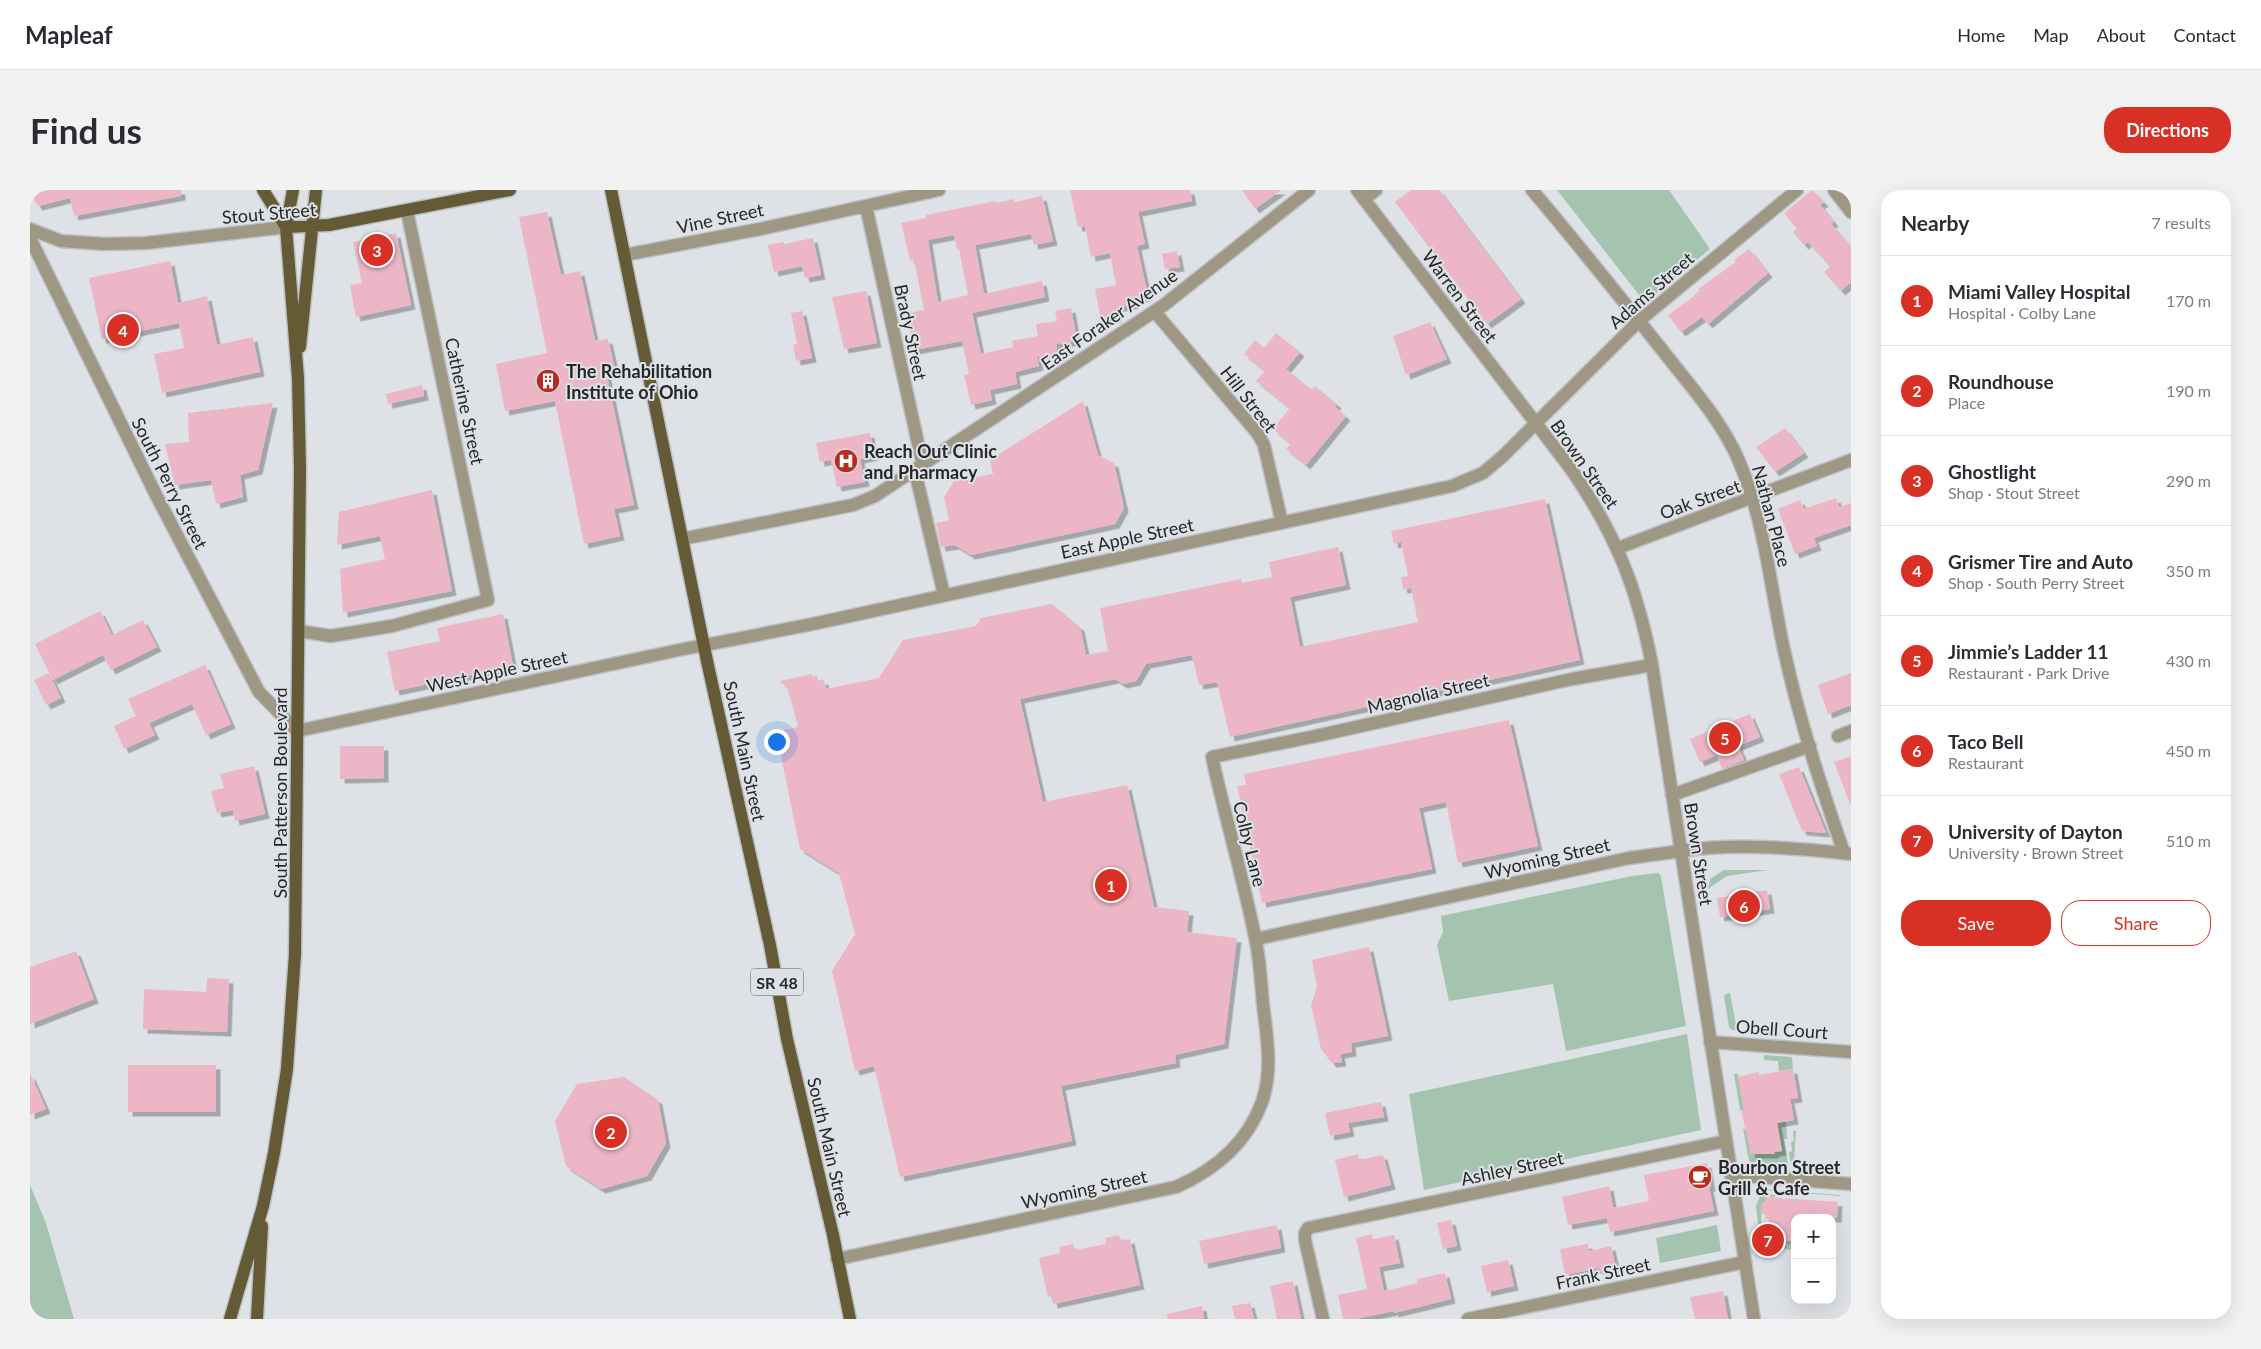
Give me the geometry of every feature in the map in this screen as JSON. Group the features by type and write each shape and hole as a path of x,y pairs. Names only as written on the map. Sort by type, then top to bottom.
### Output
{"main road":[{"path":"263,190 286,227"},
{"name":"South Patterson Boulevard","path":"230,1319 263,1206 282,1109 288,1053 297,909 300,469 298,378 286,227 293,190"},
{"name":"South Patterson Boulevard","path":"298,378 311,226 316,190"},
{"name":"Stout Street","path":"286,227 329,225 407,211 471,194 510,190"},
{"name":"South Main Street","path":"611,190 704,645 770,945 789,1048 850,1319"},
{"name":"South Patterson Boulevard","path":"257,1319 263,1206"}],"street":[{"name":"Vine Street","path":"625,255 939,190"},
{"name":"East Foraker Avenue","path":"682,539 853,505 875,496 919,469 1155,312 1308,190"},
{"path":"1361,194 1376,190"},
{"name":"Nathan Place","path":"1532,190 1640,320 1711,410 1738,459 1753,498 1765,546 1783,648 1810,746 1847,853"},
{"name":"Adams Street","path":"1535,422 1640,320 1796,190"},
{"path":"1834,190 1851,212"},
{"name":"Warren Street","path":"1361,194 1535,422"},
{"name":"Brady Street","path":"866,206 944,595"},
{"name":"Catherine Street","path":"299,631 331,636 392,626 488,600 407,211"},
{"name":"Stout Street","path":"30,229 61,241 104,244 146,243 286,227"},
{"name":"South Perry Street","path":"30,238 156,495 259,692 297,731"},
{"name":"Hill Street","path":"1155,312 1258,434 1264,445 1282,523"},
{"name":"East Apple Street","path":"704,645 1452,486 1483,472 1503,456 1535,422"},
{"name":"Brown Street","path":"1535,422 1586,492 1618,548 1636,596 1652,665 1754,1319"},
{"name":"Oak Street","path":"1618,548 1851,460"},
{"name":"West Apple Street","path":"297,731 704,645"},
{"name":"Magnolia Street","path":"1212,757 1572,679 1652,665"},
{"path":"1838,736 1851,731"},
{"path":"1672,795 1810,746"},
{"name":"Colby Lane","path":"1212,757 1256,940 1269,1062"},
{"name":"Wyoming Street","path":"1256,940 1629,858 1711,848 1780,848 1847,853"},
{"name":"Obell Court","path":"1710,1042 1851,1052"},
{"name":"Wyoming Street","path":"837,1258 1149,1193 1176,1186 1195,1178 1215,1166 1245,1135 1262,1100 1269,1062"},
{"name":"Ashley Street","path":"1322,1319 1305,1240 1305,1230 1315,1226 1726,1141"},
{"path":"1731,1175 1851,1184"},
{"name":"Frank Street","path":"1468,1319 1745,1262"}],"green space":[{"path":"1557,190 1669,190 1710,249 1651,298 1643,300"},
{"path":"1724,870 1768,870 1727,876 1708,889 1710,879"},
{"path":"1658,873 1661,876 1686,1026 1566,1051 1553,984 1449,1001 1437,945 1443,932 1441,916 1632,876"},
{"path":"1730,993 1737,1030 1732,1030 1729,1027 1724,995"},
{"path":"1687,1034 1701,1130 1424,1190 1409,1094"},
{"path":"1764,1055 1792,1057 1793,1069 1779,1071 1778,1061 1764,1060"},
{"path":"1734,1074 1738,1074 1744,1110 1740,1110"},
{"path":"1786,1121 1787,1139 1784,1139 1788,1164 1753,1163 1749,1161 1743,1129 1746,1129 1751,1154 1774,1154 1774,1152 1782,1151 1777,1123"},
{"path":"1793,1131 1796,1131 1794,1161 1800,1161 1800,1165 1791,1165 1789,1152 1792,1151 1791,1142 1794,1141"},
{"path":"30,1185 46,1223 74,1319 30,1319"},
{"path":"1760,1190 1840,1195 1840,1196"},
{"path":"1761,1194 1775,1195 1775,1197 1766,1197 1765,1203 1762,1203 1761,1224 1758,1224 1756,1206"},
{"path":"1717,1225 1721,1251 1660,1263 1656,1238"},
{"path":"1759,1227 1763,1227 1765,1243 1791,1246 1791,1250 1764,1247"}],"building":[{"path":"30,190 181,190 181,196 74,216 70,198 38,206 30,194"},
{"path":"1070,190 1190,190 1192,201 1138,212 1145,244 1137,246 1148,296 1134,299 1135,304 1115,308 1117,318 1101,321 1095,289 1116,285 1110,253 1091,257 1085,226 1078,227"},
{"path":"1242,190 1281,190 1255,209"},
{"path":"1411,190 1439,190 1521,299 1487,324 1395,202"},
{"path":"1812,190 1824,202 1820,205 1834,222 1831,224 1851,247 1851,282 1841,291 1824,272 1830,267 1808,242 1804,245 1793,232 1797,229 1784,213"},
{"path":"1042,196 1053,241 1034,245 1031,234 975,245 984,294 1042,281 1045,297 972,313 981,354 1013,347 1012,341 1038,336 1036,324 1057,321 1055,311 1071,308 1077,341 1056,344 1057,354 1037,357 1039,366 1015,372 1017,384 990,390 992,400 971,405 964,375 969,374 962,341 914,350 906,314 924,310 914,259 910,260 901,223 926,218 926,215 995,201 996,203 1014,199 1015,202","holes":["954,235 957,249 959,249 968,295 938,302 928,240"]},
{"name":"The Rehabilitation Institute of Ohio","path":"547,212 561,275 580,271 595,341 608,339 615,370 606,372 634,505 614,509 620,536 584,544 555,401 505,411 496,364 547,353 519,217"},
{"path":"396,233 411,305 356,317 350,285 362,283 353,242"},
{"path":"813,238 821,275 805,278 802,266 774,272 768,245"},
{"path":"1749,249 1768,273 1708,324 1702,317 1681,332 1668,315 1689,300 1700,290 1698,289 1736,262 1734,260"},
{"path":"1177,251 1180,267 1165,269 1162,254"},
{"path":"170,261 178,303 207,296 217,345 253,337 260,372 162,393 154,354 184,348 179,323 102,339 89,278"},
{"path":"866,291 877,343 844,349 832,297"},
{"path":"802,311 812,358 796,361 793,345 797,344 791,313"},
{"path":"1430,322 1447,359 1406,375 1393,336"},
{"path":"1276,333 1300,352 1286,369 1312,390 1315,386 1337,404 1335,407 1346,416 1306,465 1286,449 1291,444 1273,429 1290,408 1256,381 1265,371 1244,354 1255,340 1264,348"},
{"path":"422,385 424,396 388,404 386,394"},
{"path":"1083,401 1098,455 1114,463 1124,508 1115,524 971,555 955,545 941,547 936,523 949,520 944,497 954,481 993,474 990,460"},
{"path":"273,403 258,470 240,475 243,497 216,504 211,480 175,485 165,444 189,442 188,413"},
{"path":"1785,428 1804,453 1775,472 1756,447"},
{"name":"Reach Out Clinic and Pharmacy","path":"870,433 874,456 860,459 865,482 837,487 831,460 820,462 816,443"},
{"path":"432,490 452,591 343,613 340,569 385,559 380,536 337,545 339,512"},
{"path":"1836,498 1839,507 1851,503 1851,525 1814,538 1817,546 1795,554 1778,509 1800,500 1804,509"},
{"path":"1545,499 1580,660 1230,737 1217,682 1199,685 1192,655 1146,664 1136,681 1123,684 1115,679 1020,699 1043,802 1127,785 1154,907 1189,911 1187,932 1237,938 1224,1044 1175,1055 1176,1063 1061,1086 1072,1141 900,1177 874,1066 855,1071 832,971 855,934 839,873 800,849 776,732 798,727 788,689 780,681 812,674 812,677 817,675 818,681 824,680 826,689 879,678 903,640 976,626 981,618 1052,604 1080,627 1086,655 1108,651 1100,608 1241,579 1242,583 1272,577 1269,562 1338,547 1346,585 1290,597 1300,647 1418,622 1411,588 1403,589 1401,577 1408,576 1401,542 1394,544 1391,531"},
{"path":"100,611 112,635 143,620 157,647 111,670 103,655 53,680 35,644"},
{"path":"503,614 513,666 395,691 387,652 440,641 437,628"},
{"path":"205,665 231,724 206,735 192,704 149,723 155,735 124,749 114,726 136,716 128,699"},
{"path":"49,673 61,698 46,705 34,680"},
{"path":"1851,673 1851,705 1828,714 1818,685"},
{"path":"1750,714 1760,737 1738,746 1744,760 1722,769 1717,755 1700,762 1690,739"},
{"path":"1509,720 1538,846 1458,863 1446,802 1419,808 1432,869 1262,903 1237,786 1246,785 1244,774"},
{"path":"340,746 384,746 384,778 340,779"},
{"path":"1851,756 1851,804 1850,804 1834,762"},
{"path":"254,766 265,814 235,821 233,810 217,813 211,791 224,788 220,774"},
{"path":"1799,767 1826,833 1802,831 1779,774"},
{"path":"1767,890 1770,909 1720,917 1717,898"},
{"path":"1369,947 1388,1036 1351,1043 1352,1052 1340,1054 1342,1062 1332,1063 1321,1049 1311,1005 1317,987 1312,960"},
{"path":"76,951 94,999 30,1024 30,967"},
{"path":"207,978 229,979 227,1032 143,1029 144,989 206,992"},
{"path":"128,1065 216,1065 216,1112 128,1112"},
{"path":"1793,1069 1798,1098 1790,1099 1794,1120 1777,1123 1782,1151 1774,1152 1775,1154 1751,1154 1741,1110 1744,1110 1738,1077 1758,1072 1759,1075"},
{"path":"30,1073 46,1109 30,1115"},
{"path":"624,1077 658,1100 666,1143 647,1176 601,1189 566,1166 555,1121 577,1084"},
{"path":"1381,1102 1384,1117 1348,1123 1350,1132 1330,1136 1325,1113"},
{"path":"1358,1154 1359,1160 1383,1155 1391,1185 1344,1197 1335,1160"},
{"path":"1707,1163 1714,1211 1610,1232 1607,1218 1568,1225 1562,1197 1609,1186 1613,1208 1649,1201 1644,1175"},
{"path":"1766,1197 1838,1202 1837,1218 1836,1214 1791,1214 1791,1241 1768,1239 1769,1219 1765,1219 1765,1214 1761,1214 1762,1202 1765,1203"},
{"path":"1451,1220 1457,1246 1443,1249 1437,1223"},
{"path":"1277,1225 1281,1248 1204,1264 1199,1241"},
{"path":"1372,1234 1373,1239 1394,1235 1400,1263 1379,1267 1384,1291 1418,1283 1417,1279 1445,1273 1451,1299 1394,1313 1394,1311 1355,1319 1343,1319 1338,1295 1367,1289 1356,1238"},
{"path":"1119,1235 1121,1241 1130,1239 1140,1285 1053,1304 1052,1296 1048,1297 1039,1258 1060,1253 1059,1247 1073,1244 1075,1250 1106,1244 1105,1238"},
{"path":"1588,1244 1589,1251 1611,1246 1616,1268 1613,1269 1613,1272 1602,1275 1600,1268 1565,1275 1560,1249"},
{"path":"1508,1260 1514,1286 1487,1292 1481,1266"},
{"path":"1293,1281 1301,1319 1277,1319 1270,1286"},
{"path":"1723,1291 1728,1319 1695,1319 1690,1297"},
{"path":"1250,1303 1254,1319 1235,1319 1232,1306"},
{"path":"1202,1306 1204,1319 1168,1319 1167,1314"}],"place":[{"name":"Ghostlight","path":"377,250"},
{"name":"Grismer Tire and Auto","path":"123,330"},
{"name":"The Rehabilitation Institute of Ohio","path":"548,381"},
{"name":"Reach Out Clinic and Pharmacy","path":"846,461"},
{"name":"Jimmie’s Ladder 11","path":"1725,738"},
{"name":"Miami Valley Hospital","path":"1111,885"},
{"name":"Taco Bell","path":"1744,906"},
{"name":"Roundhouse","path":"611,1132"},
{"name":"Bourbon Street Grill & Cafe","path":"1700,1177"},
{"name":"University of Dayton","path":"1768,1240"}]}
